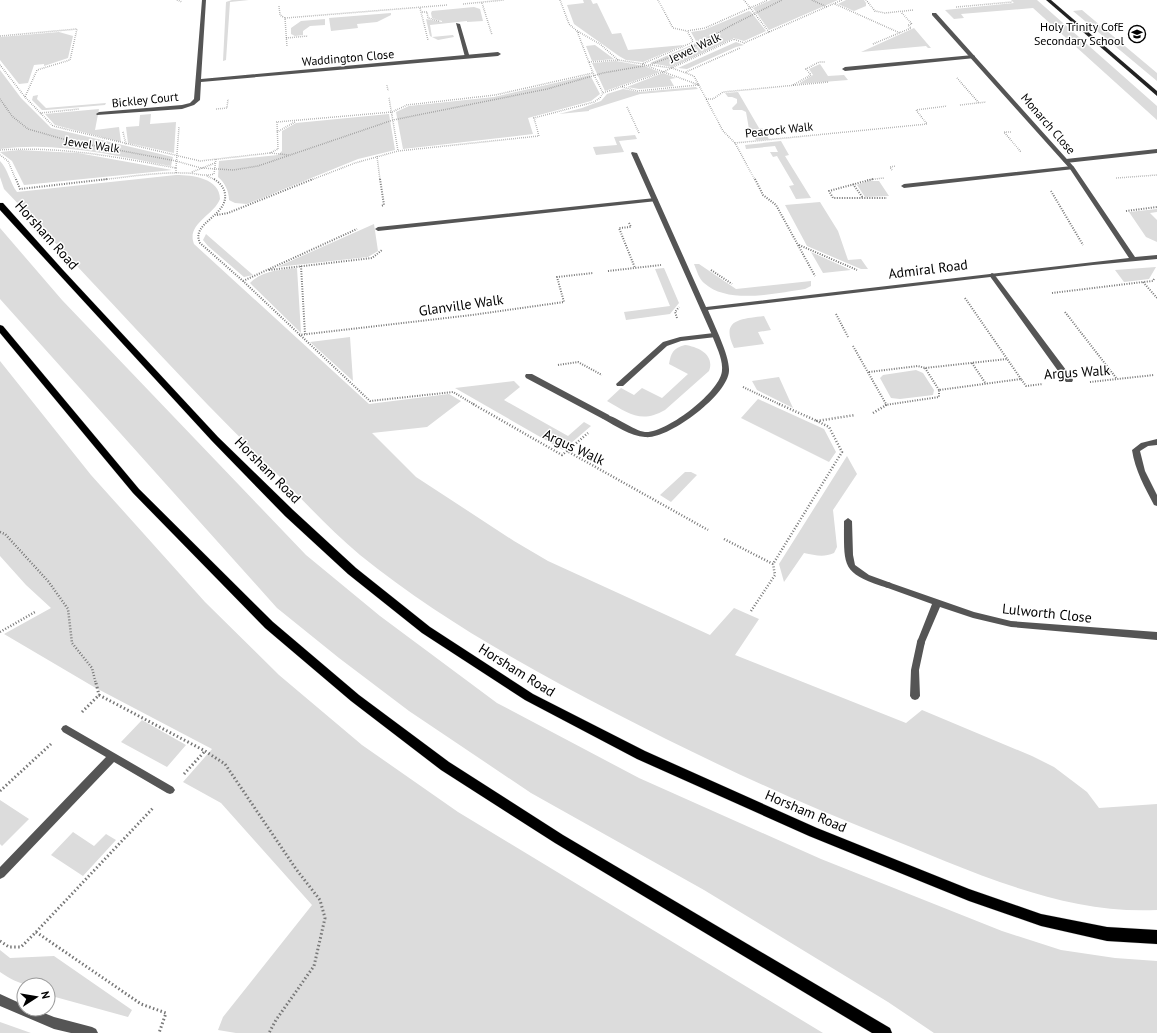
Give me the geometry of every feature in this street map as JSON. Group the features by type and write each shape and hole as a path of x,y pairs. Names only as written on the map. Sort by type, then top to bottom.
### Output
{"main road":[{"name":"Horsham Road","path":"0,205 215,439 289,513 352,571 426,630 529,697 641,755 813,832 969,895 1041,920 1107,934 1157,937"},
{"path":"0,328 136,491 269,625 355,698 445,766 559,839 885,1033"}],"street":[{"path":"199,81 204,0"},
{"path":"1048,0 1157,94"},
{"name":"Monarch Close","path":"934,14 1072,168 1133,259"},
{"path":"458,24 468,57"},
{"name":"Waddington Close","path":"199,81 498,54"},
{"path":"845,69 973,57"},
{"name":"Bickley Court","path":"99,114 182,107 192,104 197,100 199,81"},
{"path":"1066,161 1157,151"},
{"path":"529,376 635,433 646,435 659,434 668,429 709,399 719,388 724,378 726,368 714,335 634,153"},
{"path":"904,186 1072,168"},
{"path":"378,226 655,200"},
{"name":"Admiral Road","path":"703,309 953,279 1157,257"},
{"path":"992,275 1069,380"},
{"path":"620,384 665,344 680,339 714,335"},
{"path":"1157,442 1140,446 1136,450 1136,458 1157,503"},
{"name":"Lulworth Close","path":"848,521 850,563 856,570 866,577 973,615 1011,624 1157,636"},
{"path":"915,696 915,670 921,642 936,603"},
{"path":"66,729 170,790"},
{"path":"0,874 113,756"},
{"path":"0,1000 54,1022 92,1033"}],"path":[{"path":"459,4 504,0"},
{"path":"560,0 570,24 577,31 600,44 618,60"},
{"path":"658,0 673,28 687,31 705,28 768,0"},
{"path":"744,0 769,32"},
{"path":"270,153 278,149 276,122 392,112 406,105 495,95 594,74 646,66 684,52 732,24 782,0"},
{"path":"812,0 827,7"},
{"name":"Jewel Walk","path":"398,151 539,136 534,118 594,102 600,98 603,93 663,72 734,40 744,43 842,0"},
{"path":"866,0 875,11 885,13 1012,2"},
{"path":"834,4 900,33"},
{"path":"279,6 280,15 285,18 451,5"},
{"path":"420,8 432,60"},
{"path":"929,9 934,14"},
{"path":"868,46 911,28 908,25 912,24 900,12"},
{"path":"285,18 287,47"},
{"path":"0,36 77,29 70,60 37,70 25,97"},
{"path":"577,31 603,93"},
{"path":"642,64 691,43 693,41 687,31"},
{"path":"286,38 308,36"},
{"path":"686,72 740,48"},
{"path":"589,62 618,60 649,64 672,68 694,76 723,131 735,143"},
{"path":"941,60 979,103"},
{"path":"642,64 700,85"},
{"path":"0,65 25,97 53,126 200,161 270,153 291,155"},
{"path":"0,98 12,116 28,129 70,141 176,161 201,168 233,170 258,166 393,120 547,89 594,74"},
{"path":"706,99 713,99 722,92 830,82"},
{"path":"621,87 638,90 700,85"},
{"path":"216,215 228,213 377,156 398,151 389,98"},
{"name":"Peacock Walk","path":"809,279 816,278 776,205 763,194 735,143 927,124 916,110 947,106"},
{"path":"176,173 182,107"},
{"path":"277,132 297,120"},
{"path":"1011,132 1004,132 1038,172 1084,246 1076,247"},
{"name":"Jewel Walk","path":"0,150 29,148 78,152 176,168"},
{"path":"0,155 8,161 20,189 176,173 190,173 207,176 220,183 225,191 225,202 216,215 199,231 198,240 204,248 243,281 298,335"},
{"path":"269,270 372,258 382,251 375,209 384,204 377,156"},
{"path":"207,176 214,174 216,159"},
{"path":"190,173 215,163"},
{"path":"1114,178 1157,175"},
{"path":"889,198 833,198 829,191 868,180 890,177"},
{"path":"854,184 864,198"},
{"path":"622,204 631,227 620,228 635,268"},
{"path":"1124,211 1157,207"},
{"path":"243,281 372,222 378,226"},
{"path":"798,245 863,273"},
{"path":"608,271 666,265"},
{"path":"301,266 305,334"},
{"path":"705,266 736,288"},
{"name":"Glanville Walk","path":"298,335 472,315 564,302 557,277 593,272"},
{"path":"1052,293 1153,281 1155,277"},
{"path":"953,279 1021,379"},
{"path":"1143,282 1157,298"},
{"path":"1065,312 1117,379"},
{"name":"Argus Walk","path":"298,335 370,401 453,392 562,455 567,451 708,530"},
{"path":"853,346 886,404"},
{"path":"868,372 918,366 926,368 1007,358"},
{"path":"529,376 540,368 578,362 620,384"},
{"path":"972,363 986,384"},
{"path":"926,368 939,390"},
{"name":"Argus Walk","path":"873,413 886,404 939,397 939,390 1021,379 1026,386 1069,380 1091,382 1154,375"},
{"path":"724,378 829,427 842,452 773,564 775,575 751,611"},
{"path":"817,421 855,415"},
{"path":"0,532 5,534 48,581 68,609 72,642 92,668 98,695"},
{"path":"724,539 773,564"},
{"path":"0,632 35,612"},
{"path":"0,941 9,947 21,947 205,751 225,764 283,850 320,900 325,918 314,966 276,1020 269,1033"},
{"path":"36,932 141,1004 166,1013 159,1033"}],"shaded area":[{"path":"232,0 249,0 230,2 226,60 223,61 226,2"},
{"path":"583,0 591,0 593,4 597,3 612,34 621,33 628,50 684,45 643,62 626,60 574,24 567,5 584,3"},
{"path":"771,0 838,0 769,30 753,8"},
{"path":"846,0 864,0 866,6 854,11 838,4"},
{"path":"1011,0 1037,0 1157,106 1157,120 1033,8 961,14 964,18 954,19 945,10 1014,3"},
{"path":"474,7 480,9 483,21 467,21 430,25 432,37 430,36 426,19 442,21 432,18 432,11"},
{"path":"1082,10 1157,73 1157,81 1073,11"},
{"path":"749,11 766,31 744,41 734,38 672,67 650,63 694,44 696,41 691,32 704,30"},
{"path":"391,13 391,15 377,22 357,24 358,28 331,31 329,18"},
{"path":"325,19 325,25 310,26 303,31 303,35 295,36 291,34 291,28 301,21"},
{"path":"914,28 931,48 926,46 861,52"},
{"path":"59,32 73,36 68,58 44,66 44,64 34,65 28,83 19,84 0,60 0,37"},
{"path":"453,35 454,37 438,40 432,37"},
{"path":"736,42 744,45 736,47 687,69 678,68"},
{"path":"595,45 614,59 592,61 586,46"},
{"path":"616,61 644,66 660,72 605,91 592,63"},
{"path":"820,64 828,76 844,75 848,80 798,84 813,75 809,69"},
{"path":"0,70 21,98 51,128 173,157 171,166 108,154 65,148 22,147 0,149"},
{"path":"663,73 676,78 670,79 674,86 639,89 627,87"},
{"path":"590,75 600,94 591,101 528,118 533,134 403,149 396,112 409,106 494,97"},
{"path":"696,87 698,89 640,94 589,111 559,114 601,101 607,94 623,89 639,92"},
{"path":"738,92 759,128 762,128 769,139 756,140 749,129 746,112 742,110 733,110 732,108 737,103 737,99 728,97 725,93"},
{"path":"38,95 37,99 46,108 106,103 105,105 42,110 32,100 33,96"},
{"path":"99,109 95,130 119,127 121,142 55,125 45,114"},
{"path":"151,114 150,124 176,122 174,153 128,143 126,127 139,126 140,115"},
{"path":"389,114 395,150 358,159 247,204 235,203 229,200 226,187 218,177 219,161 278,155 282,151 282,131 296,123"},
{"path":"635,135 637,139 619,141 624,152 596,155 593,147 617,145 614,137"},
{"path":"781,141 789,155 785,156 811,198 796,199 789,186 794,185 777,156 773,157 770,152 778,152 775,146 746,149 745,145"},
{"path":"19,150 78,153 172,170 24,185 12,161 0,152"},
{"path":"0,161 17,192 176,175 197,177 210,182 219,192 220,199 217,205 197,225 193,237 194,244 369,404 449,394 461,401 427,427 372,433 416,477 514,541 548,561 710,635 734,608 759,619 735,655 906,723 922,710 1032,756 1054,767 1087,792 1099,808 1157,804 1157,910 1120,910 1084,905 1048,897 978,874 843,820 711,761 647,729 549,678 451,621 420,600 360,555 327,525 240,438 4,189 0,177"},
{"path":"868,181 879,181 889,196 865,197 857,185"},
{"path":"820,202 838,231 848,260 861,259 868,269 861,269 807,246 785,205"},
{"path":"1157,209 1157,212 1150,213 1157,220 1157,242 1146,237 1129,212"},
{"path":"374,224 378,251 368,257 277,267"},
{"path":"0,228 62,300 306,555 380,616 497,703 639,778 821,859 1002,931 1061,950 1115,958 1157,961 1157,1033 934,1033 888,1002 704,890 531,793 409,711 339,658 277,608 0,299"},
{"path":"206,234 253,275 244,277 208,246 203,240"},
{"path":"811,252 851,270 823,273"},
{"path":"694,264 699,264 736,289 811,281 811,286 805,289 767,295 739,296 726,294 714,290 704,283 699,277"},
{"path":"1156,267 1149,279 1124,282 1115,270"},
{"path":"297,268 301,333 250,283 260,275 266,273"},
{"path":"664,268 679,303 670,314 626,320 624,312 670,306 655,269"},
{"path":"764,316 771,330 758,332 764,344 734,348 730,338 731,326 735,322 741,320"},
{"path":"350,337 353,381 310,342"},
{"path":"685,345 696,348 708,356 710,360 709,371 665,410 649,416 635,415 628,413 607,401 621,388 634,395 642,388 662,398 688,374 669,364 675,349"},
{"path":"0,361 91,475 205,602 279,675 362,745 458,812 823,1033 236,1033 218,1030 223,1017 312,905 221,803 183,782 212,749 94,687 4,634 51,608 26,585 0,556"},
{"path":"916,370 923,373 934,390 933,395 900,399 891,398 880,378 883,375"},
{"path":"779,377 793,408 757,390 752,381"},
{"path":"514,381 520,387 504,400 568,436 584,422 591,426 563,450 455,388"},
{"path":"758,399 824,429 836,452 829,462 741,418"},
{"path":"847,456 857,474 833,510 837,547 834,553 823,556 804,553 784,582 779,564"},
{"path":"685,472 691,472 697,475 671,502 660,495"},
{"path":"142,720 186,745 167,767 121,742"},
{"path":"0,800 29,819 2,846 0,844"},
{"path":"73,832 94,846 106,834 116,840 83,876 51,855"},
{"path":"0,950 10,958 54,956 132,1010 128,1017 56,997 56,977 16,977 16,982 0,972"},
{"path":"0,1022 31,1033 0,1033"}],"place":[{"name":"Holy Trinity CofE Secondary School","path":"1137,34"}]}
